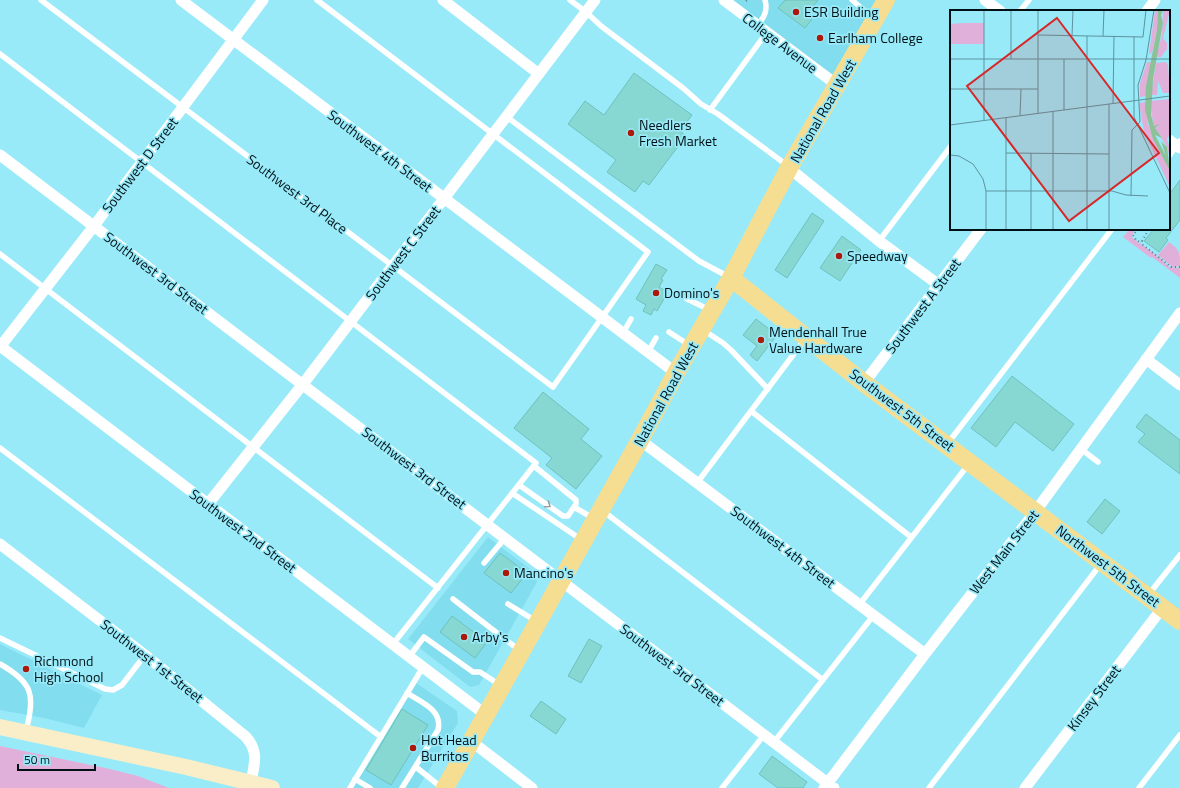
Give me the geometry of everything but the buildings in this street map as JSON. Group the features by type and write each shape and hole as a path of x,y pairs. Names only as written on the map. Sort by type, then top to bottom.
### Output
{"main road":[{"name":"National Road West","path":"444,788 562,581 676,373 731,278 789,168 886,0"},
{"name":"Southwest 5th Street","path":"731,278 864,383 1035,512"},
{"name":"Northwest 5th Street","path":"1035,512 1180,621"}],"street":[{"name":"Southwest 4th Street","path":"181,0 676,373"},
{"name":"Southwest D Street","path":"0,346 94,226 263,0"},
{"path":"443,0 539,74"},
{"name":"Southwest C Street","path":"208,504 351,322 595,0"},
{"name":"College Avenue","path":"724,0 837,86"},
{"path":"985,0 999,10"},
{"path":"1148,10 1155,0"},
{"name":"Southwest 3rd Street","path":"0,154 764,734 829,786"},
{"path":"789,168 880,241 939,285"},
{"name":"Southwest A Street","path":"864,383 980,230"},
{"name":"West Main Street","path":"829,786 925,654 1035,512 1180,313"},
{"name":"Southwest 2nd Street","path":"0,346 486,715"},
{"path":"1146,359 1180,385"},
{"name":"Southwest 4th Street","path":"640,440 925,654"},
{"name":"Southwest 1st Street","path":"0,544 145,655 250,741 254,749 255,756 251,785"},
{"name":"Kinsey Street","path":"1025,788 1162,608"},
{"path":"0,727 251,785 272,788"},
{"path":"471,741 532,788"}],"lane":[{"name":"Southwest 3rd Place","path":"41,0 553,387 602,317"},
{"path":"317,0 648,252 602,317"},
{"path":"570,0 601,26 710,110 718,114 789,168"},
{"path":"758,26 765,16 766,0"},
{"path":"852,0 875,19"},
{"path":"1021,10 1029,0"},
{"path":"710,110 768,32"},
{"path":"0,54 536,463 393,644"},
{"path":"507,117 699,261 731,278"},
{"path":"1170,154 1176,144"},
{"path":"880,241 950,147"},
{"path":"946,444 1111,230"},
{"path":"0,254 438,588"},
{"path":"687,299 712,310"},
{"path":"624,333 631,319"},
{"path":"702,329 731,350 768,389"},
{"path":"669,332 692,346"},
{"path":"648,352 656,338"},
{"path":"697,483 807,338"},
{"path":"752,411 911,538"},
{"path":"0,448 381,737"},
{"path":"1081,449 1098,462"},
{"path":"859,605 970,462"},
{"path":"519,485 563,516 568,516 577,502 575,498 534,466"},
{"path":"512,493 584,541"},
{"path":"574,507 599,514 823,680"},
{"path":"484,562 505,538"},
{"path":"1148,596 1180,554"},
{"path":"929,788 1102,562"},
{"path":"453,599 522,652"},
{"path":"508,604 538,622"},
{"path":"774,742 873,616"},
{"path":"409,657 424,637 473,672 480,672 502,686"},
{"path":"0,638 105,689 114,690 122,685 145,655"},
{"path":"0,664 15,672 28,687 32,702 26,732"},
{"path":"350,788 423,667"},
{"path":"402,788 438,730 440,723 433,711 407,693"},
{"path":"722,788 764,734"},
{"path":"1139,788 1180,735"},
{"path":"416,767 444,788"},
{"path":"355,779 370,788"}],"path":[{"path":"1137,230 1134,237 1138,241 1142,241 1143,245 1171,267 1180,267"},
{"path":"1142,241 1148,230"}],"shaded area":[{"name":"Earlham College","path":"724,0 886,0 837,85"},
{"path":"1129,230 1135,230 1132,237 1139,243 1138,244 1140,243 1169,267 1180,268 1180,278 1152,257 1151,258 1123,237"},
{"path":"1169,242 1179,252 1180,266 1172,267 1158,255"},
{"path":"488,537 534,572 537,582 479,685 470,687 408,639"},
{"name":"Richmond High School","path":"0,644 102,695 84,728 44,718 0,710"},
{"path":"412,680 457,711 458,723 418,788 347,788"},
{"path":"0,746 110,769 138,776 169,788 0,788"}],"place":[{"name":"ESR Building","path":"796,12"},
{"name":"Earlham College","path":"820,38"},
{"name":"Needlers Fresh Market","path":"631,133"},
{"name":"Speedway","path":"839,256"},
{"name":"Domino's","path":"656,293"},
{"name":"Mendenhall True Value Hardware","path":"761,340"},
{"name":"Mancino's","path":"506,573"},
{"name":"Arby's","path":"464,637"},
{"name":"Richmond High School","path":"26,669"},
{"name":"Hot Head Burritos","path":"413,748"}]}
